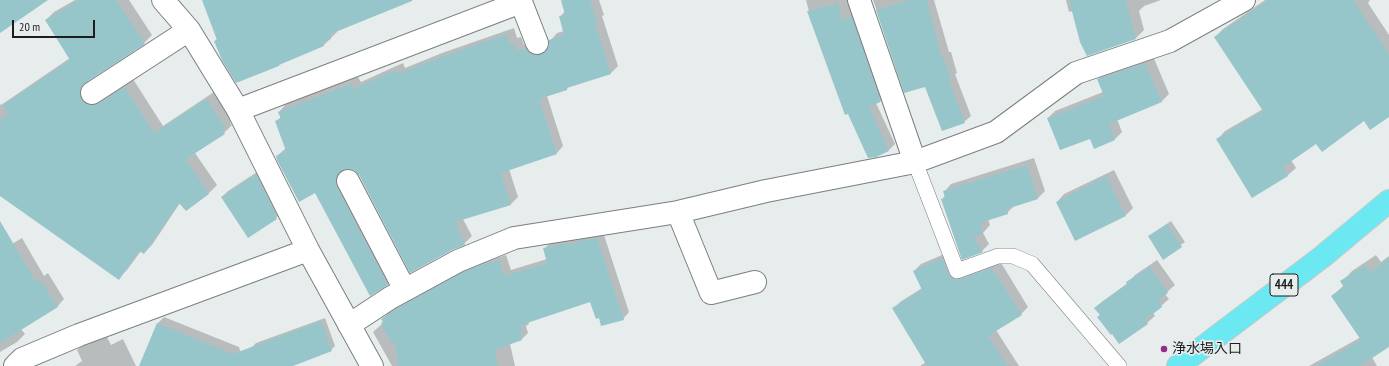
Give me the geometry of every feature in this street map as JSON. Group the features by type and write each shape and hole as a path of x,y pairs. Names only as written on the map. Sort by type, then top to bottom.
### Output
{"highway":[{"name":"444","path":"1178,366 1322,257 1389,201"}],"street":[{"path":"163,0 189,30 238,110 308,250 349,325 362,362"},
{"path":"859,0 915,162"},
{"path":"349,325 390,298 458,261 514,238 678,212 766,191 915,162 996,132 1076,73 1170,41 1244,0"},
{"path":"238,110 521,2 537,43"},
{"path":"92,93 189,30"},
{"path":"348,181 405,290"},
{"path":"678,212 711,293 755,282"},
{"path":"14,366 22,359 79,335 308,250"}],"lane":[{"path":"915,162 957,272 998,256 1013,256 1032,264 1120,366"}],"building":[{"path":"0,0 48,0 0,33"},
{"path":"79,0 116,0 145,44 85,83 81,88 80,94 82,100 86,104 98,104 125,87 154,133 206,99 226,128 222,131 225,134 186,159 209,194 186,211 179,203 144,254 139,251 119,280 0,196 0,120 9,114 3,105 70,60 45,20"},
{"path":"202,0 412,1 330,34 331,39 323,42 324,46 236,83 222,60 214,41 217,40"},
{"path":"561,0 590,0 597,23 595,23 611,74 567,88 567,90 539,99 557,154 501,173 511,205 455,222 465,245 452,250 410,273 359,175 354,170 349,169 343,170 338,174 336,180 337,187 388,285 370,296 315,193 299,202 277,160 276,156 286,151 275,121 281,119 278,112 351,84 353,89 396,70 398,74 507,34 510,45 514,43 516,51 526,48 530,53 535,55 542,54 547,50 549,40 564,35 559,16 565,15"},
{"path":"909,0 927,0 942,58 944,58 951,80 949,80 965,123 942,131 925,87 904,93 876,10"},
{"path":"1069,0 1126,0 1136,39 1087,56 1080,42"},
{"path":"1268,0 1353,0 1389,54 1389,117 1370,130 1364,121 1322,152 1316,144 1283,167 1288,176 1252,198 1216,139 1263,111 1214,37"},
{"path":"838,3 842,20 852,17 880,99 880,102 869,107 889,151 876,157 868,158 848,114 845,115 807,11"},
{"path":"1145,63 1162,102 1109,124 1115,140 1094,149 1090,139 1060,150 1047,118 1104,96 1097,79"},
{"path":"1027,165 1038,199 1007,209 1008,214 980,223 983,234 973,237 983,252 962,260 941,199 945,198 943,191"},
{"path":"256,174 276,214 274,215 277,219 248,238 221,197"},
{"path":"1106,176 1126,216 1075,241 1056,202"},
{"path":"0,221 36,282 40,280 58,307 0,343"},
{"path":"1167,224 1182,247 1163,260 1148,236"},
{"path":"597,238 624,320 601,326 599,318 596,319 590,302 521,325 523,331 520,332 522,340 494,350 498,366 398,366 395,342 392,344 381,323 383,322 381,319 396,309 463,272 475,267 499,260 504,276 547,263 543,248"},
{"path":"942,258 949,275 955,280 992,268 1022,315 988,336 1007,366 927,366 892,308 922,290 913,271"},
{"path":"1389,258 1389,347 1360,366 1316,366 1361,340 1331,296 1344,287 1340,281 1365,265 1370,272"},
{"path":"1150,267 1168,293 1158,300 1162,307 1145,320 1148,324 1119,344 1097,317 1100,315 1094,308 1127,284 1126,282"},
{"path":"321,321 332,351 293,366 139,366 157,323 233,354"}],"place":[{"name":"浄水場入口","path":"1164,349"}]}
